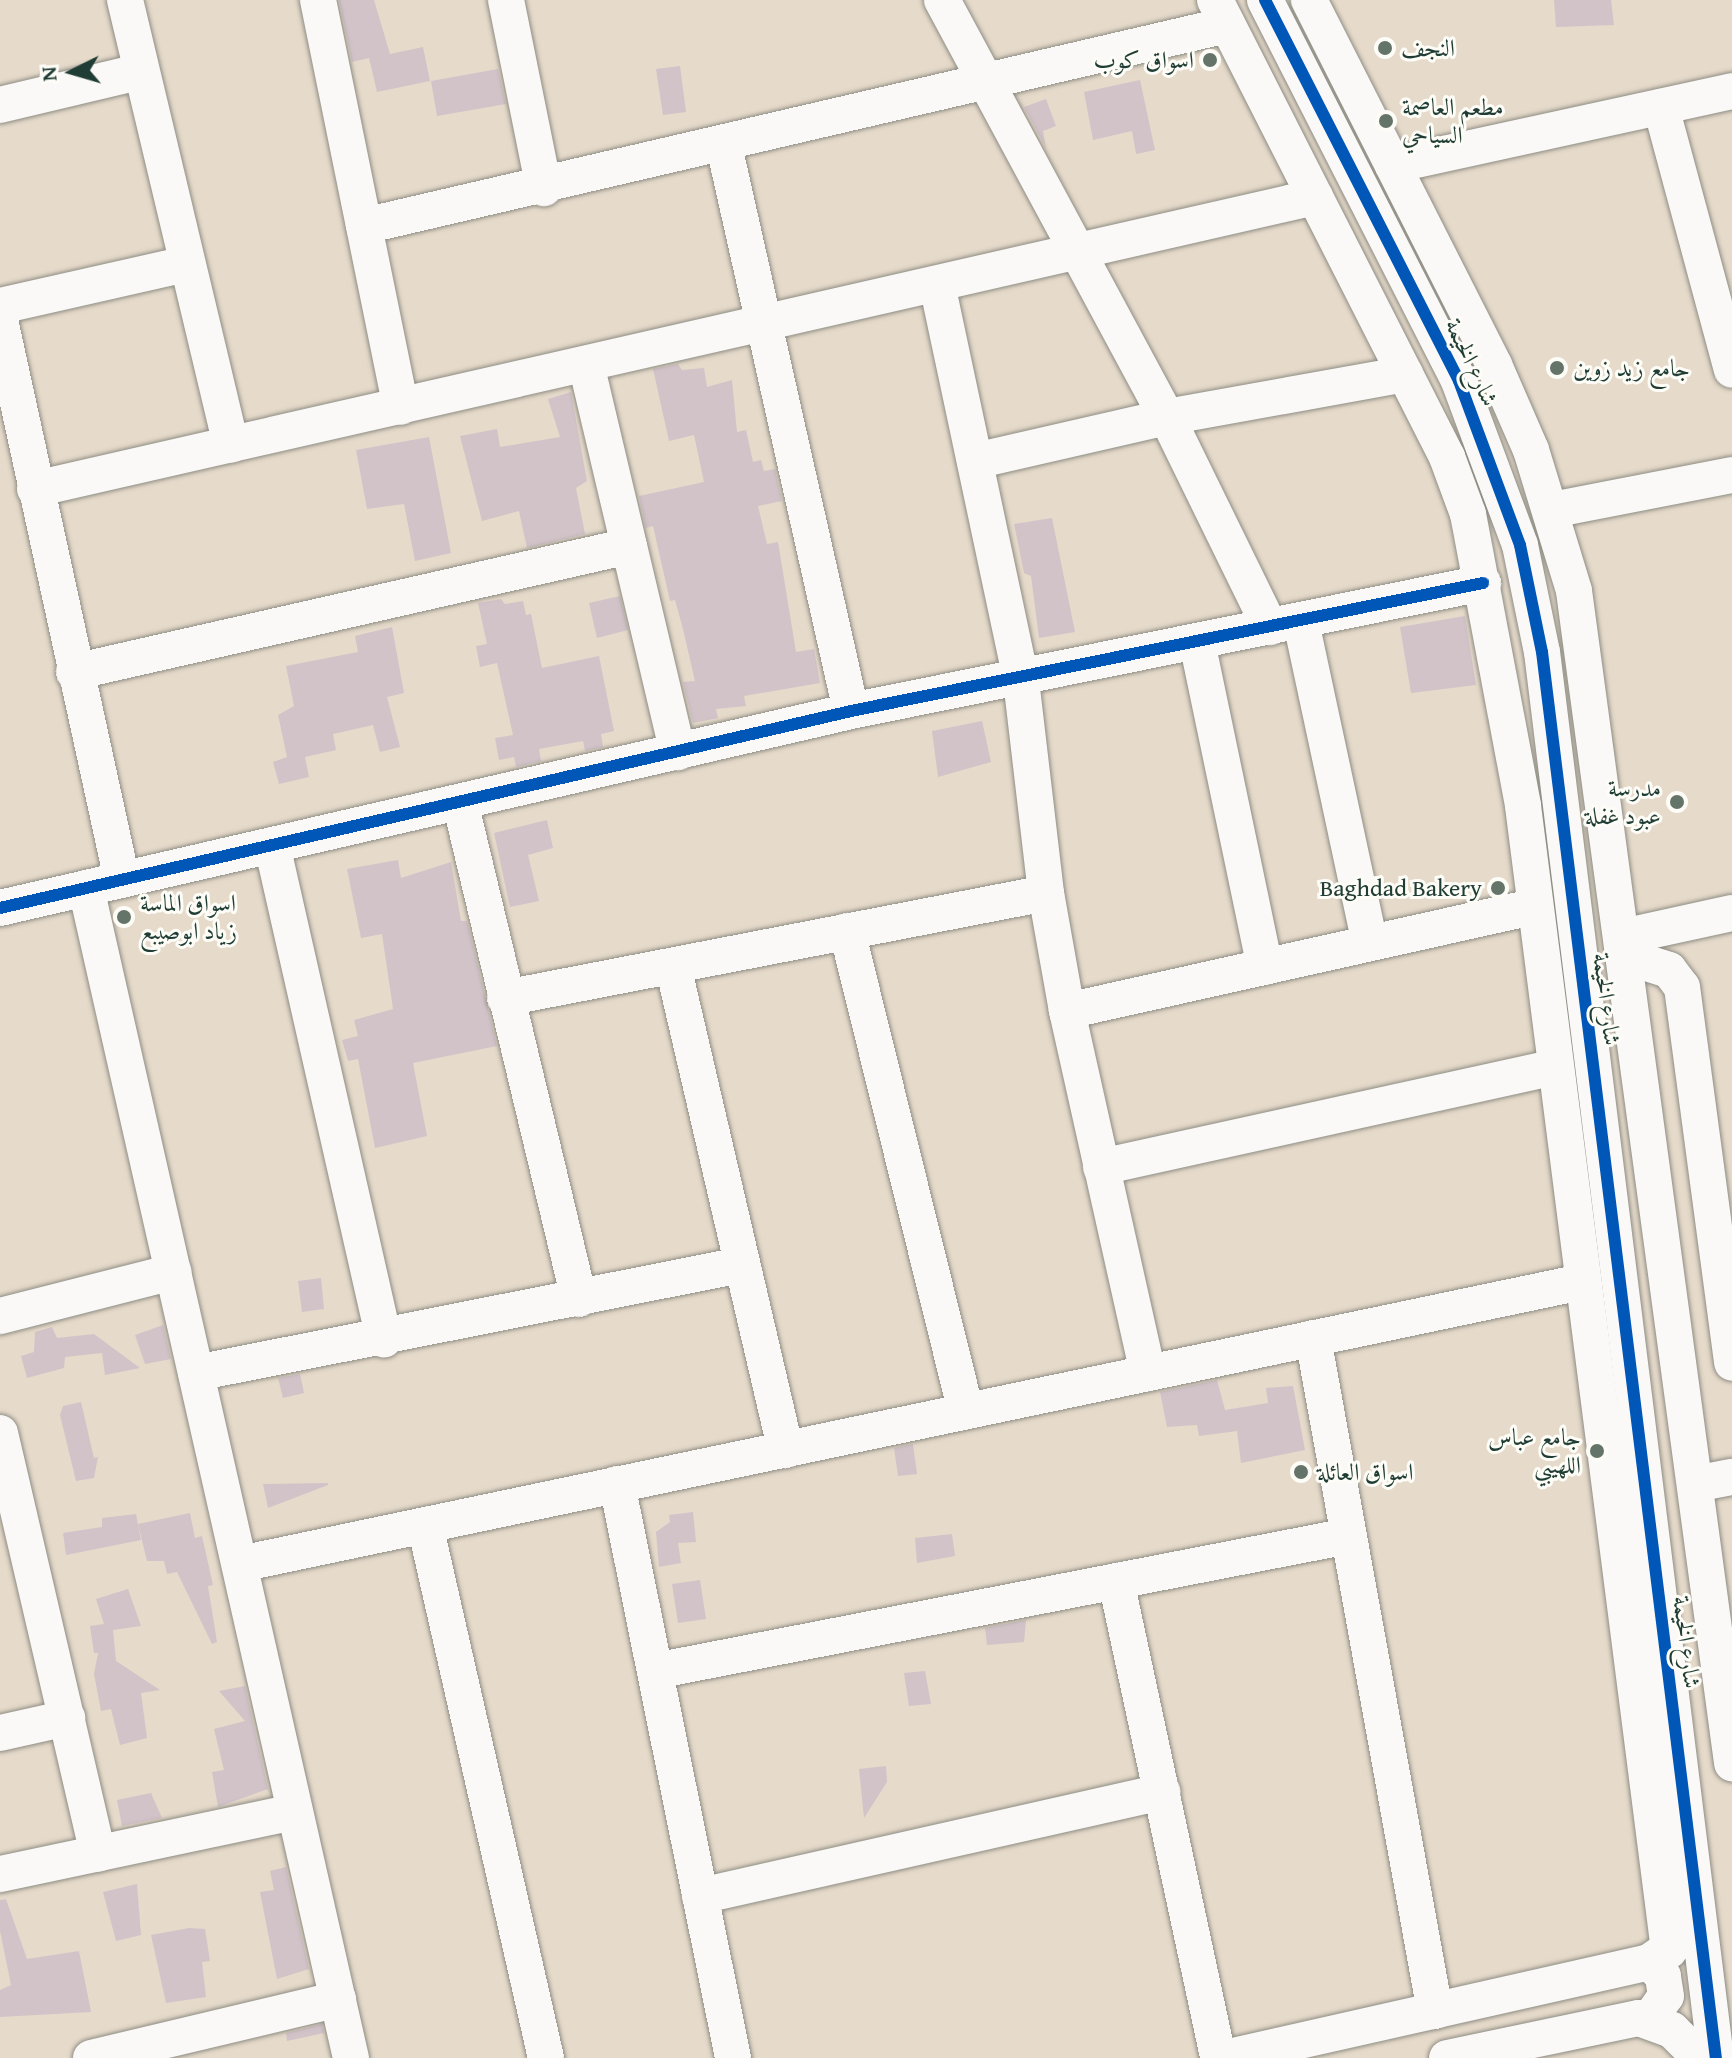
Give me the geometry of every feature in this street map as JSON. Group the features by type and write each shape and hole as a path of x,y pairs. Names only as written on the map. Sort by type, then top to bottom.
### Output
{"street":[{"path":"125,0 139,72 231,445"},
{"path":"318,0 401,407"},
{"path":"508,0 544,188"},
{"path":"942,0 990,82 1167,417 1286,624 1370,943"},
{"name":"شارع الخيمة","path":"1265,0 1459,381 1493,461 1520,545 1539,637 1716,2058"},
{"name":"شارع الخيمة","path":"1309,0 1494,365 1552,510 1584,651 1732,1763"},
{"path":"364,226 544,188 990,82 1221,13 1452,471 1483,583 1523,806 1666,1996 1649,2020"},
{"path":"0,105 139,72"},
{"path":"1393,165 1732,91"},
{"path":"1661,107 1732,370"},
{"path":"724,146 851,711"},
{"path":"35,489 1315,197"},
{"path":"0,306 186,264"},
{"path":"937,284 1021,680 1046,893 1067,1011 1148,1373"},
{"path":"0,320 74,672 122,880"},
{"path":"586,364 678,752"},
{"path":"975,461 1167,417 1405,374"},
{"path":"1552,510 1732,475"},
{"path":"74,672 629,546"},
{"path":"0,908 851,711 1021,680 1483,583"},
{"path":"1197,642 1265,967"},
{"path":"460,802 579,1299"},
{"path":"1523,806 1560,802"},
{"path":"272,845 384,1339"},
{"path":"86,888 351,2058"},
{"path":"505,998 1046,893"},
{"path":"1067,1011 1534,907"},
{"path":"1624,946 1732,913"},
{"path":"847,931 966,1411"},
{"path":"1624,946 1669,970 1682,987 1729,1317 1732,1363"},
{"path":"673,966 786,1450"},
{"path":"1587,1016 1613,1047 1627,1045 1636,1033"},
{"path":"1101,1167 1555,1067"},
{"path":"1613,1223 1636,1192 1650,1195 1658,1207"},
{"path":"196,1373 384,1339 741,1265"},
{"path":"0,1316 173,1272"},
{"path":"240,1564 1582,1282"},
{"path":"1313,1338 1435,2011"},
{"path":"0,1433 12,1535 67,1718 98,1854"},
{"path":"1695,1484 1732,1477"},
{"path":"617,1484 733,2058"},
{"path":"425,1525 546,2058"},
{"path":"655,1671 1348,1536"},
{"path":"1116,1581 1218,2058"},
{"path":"0,1733 67,1718"},
{"path":"700,1896 1162,1792"},
{"path":"0,1874 295,1812"},
{"path":"1224,2058 1435,2011 1659,1956 1689,1934 1699,1917"},
{"path":"91,2058 338,1999"},
{"path":"1447,2058 1629,2019 1649,2020 1672,2030 1700,2058"}],"building":[{"path":"339,0 374,0 390,54 423,47 430,81 377,92 369,58 352,62"},
{"path":"1554,0 1611,0 1614,25 1556,27"},
{"path":"680,66 686,112 663,115 656,69"},
{"path":"498,69 506,104 437,116 431,81"},
{"path":"1140,80 1155,150 1136,154 1132,131 1093,140 1084,92"},
{"path":"1046,99 1056,126 1043,131 1046,148 1024,107"},
{"path":"678,364 682,370 704,368 707,387 732,380 737,432 746,430 753,462 761,460 764,471 775,469 782,501 758,506 767,544 778,542 796,652 814,649 820,683 744,696 746,706 716,709 718,718 693,723 683,682 695,681 683,629 675,600 670,601 653,526 646,528 639,496 704,482 694,435 669,441 653,369"},
{"path":"571,392 587,481 576,488 585,534 527,548 519,511 482,521 460,436 497,429 500,447 560,437 548,399"},
{"path":"429,437 451,553 415,561 404,504 367,509 356,450"},
{"path":"1052,518 1075,632 1039,638 1031,576 1024,573 1014,524"},
{"path":"620,596 628,630 597,638 589,603"},
{"path":"501,599 505,604 523,601 526,615 531,614 542,668 599,656 614,731 601,734 603,747 585,751 583,741 539,749 541,761 516,767 514,757 499,760 495,738 513,735 497,663 480,667 476,646 487,644 478,603"},
{"path":"1465,616 1476,685 1411,693 1400,627"},
{"path":"392,627 404,693 387,697 400,747 380,752 373,725 333,734 336,750 305,757 309,777 279,784 273,762 287,757 278,715 294,706 286,666 358,652 355,636"},
{"path":"982,721 991,762 938,777 932,731"},
{"path":"547,820 553,848 528,855 539,901 510,907 494,833"},
{"path":"398,860 401,878 451,862 461,921 467,921 497,1046 413,1063 427,1136 375,1148 358,1059 348,1061 342,1040 358,1036 354,1020 393,1009 382,934 361,938 347,869"},
{"path":"321,1278 324,1309 302,1312 298,1281"},
{"path":"163,1325 171,1359 145,1364 135,1335"},
{"path":"52,1327 57,1338 94,1334 140,1368 105,1375 102,1353 65,1357 64,1368 27,1378 21,1356 34,1352 35,1332"},
{"path":"300,1374 304,1393 283,1398 278,1378"},
{"path":"1217,1380 1225,1410 1268,1403 1266,1388 1293,1386 1305,1450 1241,1463 1237,1431 1199,1436 1197,1425 1167,1427 1160,1392"},
{"path":"81,1402 94,1458 98,1457 94,1478 76,1481 60,1415 63,1406"},
{"path":"913,1444 917,1474 898,1476 894,1448"},
{"path":"328,1483 268,1508 263,1484"},
{"path":"693,1512 696,1542 678,1543 681,1563 659,1567 656,1532 670,1522 669,1515"},
{"path":"190,1513 195,1538 202,1536 213,1585 208,1586 217,1642 212,1644 177,1572 167,1574 164,1561 147,1561 138,1524"},
{"path":"136,1514 141,1540 66,1555 63,1533 102,1527 102,1518"},
{"path":"952,1534 955,1556 917,1563 915,1538"},
{"path":"700,1580 706,1619 678,1623 672,1584"},
{"path":"128,1589 141,1626 113,1630 116,1661 160,1690 141,1693 147,1738 120,1745 111,1709 101,1711 94,1674 98,1653 94,1653 90,1626 104,1624 96,1599"},
{"path":"1026,1620 1024,1642 987,1645 985,1628"},
{"path":"925,1671 931,1704 909,1706 904,1673"},
{"path":"245,1686 268,1789 218,1807 212,1772 224,1770 214,1729 245,1721 219,1691"},
{"path":"886,1766 887,1782 864,1818 859,1769"},
{"path":"151,1793 162,1818 122,1826 117,1800"},
{"path":"286,1867 309,1969 277,1979 260,1892 274,1890 270,1871"},
{"path":"137,1884 141,1935 116,1941 103,1892"},
{"path":"6,1899 27,1959 79,1951 91,2012 0,2017 0,1990 11,1985 0,1931 0,1900"},
{"path":"189,1928 205,1929 210,1961 202,1962 206,1997 166,2003 151,1935"},
{"path":"322,2024 324,2033 287,2041 286,2033"}],"cycle path":[{"path":"1265,0 1459,381 1520,545 1542,652 1716,2058"},
{"path":"0,908 851,711 1483,583"}],"place":[{"name":"النجف","path":"1385,48"},
{"name":"اسواق كوب","path":"1210,60"},
{"name":"مطعم العاصمة السياحي","path":"1386,121"},
{"name":"جامع زيد زوين","path":"1557,368"},
{"name":"مدرسة عبود غفلة","path":"1677,802"},
{"name":"Baghdad Bakery","path":"1498,888"},
{"name":"اسواق الماسة زياد ابوصيبع","path":"124,917"},
{"name":"جامع عباس اللهيبي","path":"1597,1451"},
{"name":"اسواق العائلة","path":"1301,1472"}]}
